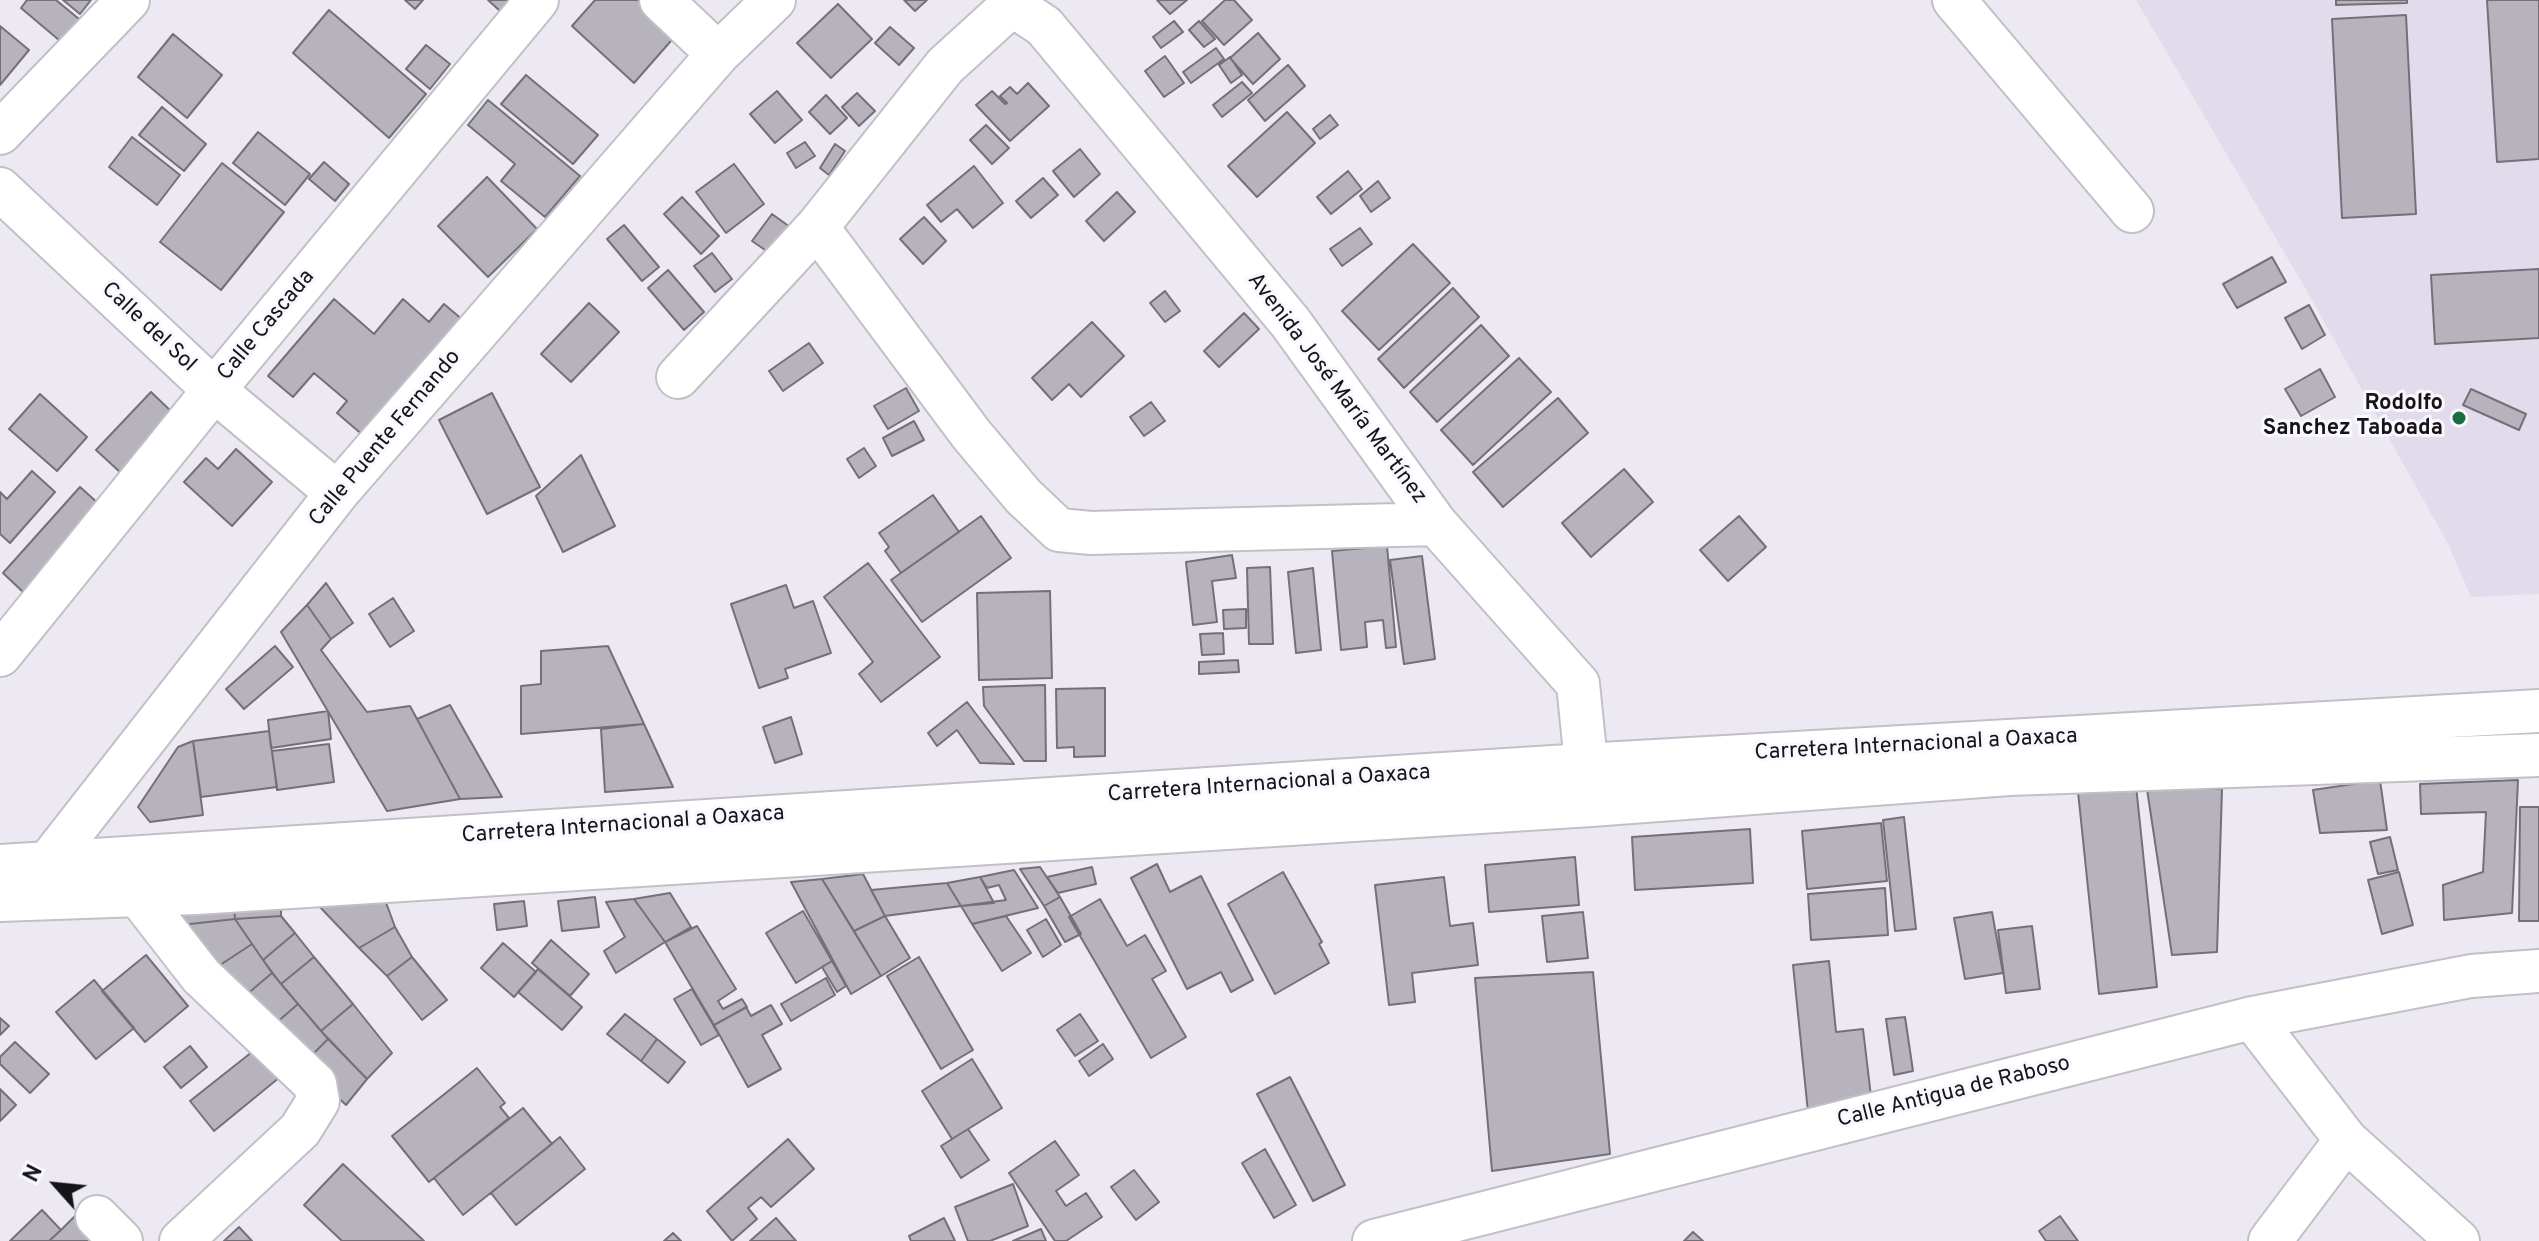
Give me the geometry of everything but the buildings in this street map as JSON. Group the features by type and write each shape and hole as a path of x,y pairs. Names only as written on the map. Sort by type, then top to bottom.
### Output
{"street":[{"path":"0,133 128,0"},
{"name":"Calle Cascada","path":"0,655 214,390 537,0"},
{"path":"661,0 718,54"},
{"name":"Calle Puente Fernando","path":"6,898 45,864 337,493 718,54 774,0"},
{"path":"1954,0 2132,211"},
{"name":"Avenida José María Martínez","path":"817,227 945,66 1012,5 1044,26 1290,322 1436,524 1578,684 1588,785"},
{"name":"Calle del Sol","path":"0,189 214,390 337,493"},
{"path":"678,377 817,227 971,434 1023,496 1059,530 1091,533 1436,524"},
{"name":"Carretera Internacional a Oaxaca","path":"45,864 1588,785 2539,711"},
{"name":"Carretera Internacional a Oaxaca","path":"1588,785 2539,755"},
{"name":"Carretera Internacional a Oaxaca","path":"6,898 138,895 1456,793"},
{"path":"138,895 201,976 315,1084 318,1101 300,1130 181,1241"},
{"name":"Calle Antigua de Raboso","path":"1374,1241 2252,1018 2471,976 2539,971"},
{"path":"2252,1018 2346,1140 2458,1241"},
{"path":"2270,1241 2346,1140"}],"shaded area":[{"name":"Rodolfo Sanchez Taboada","path":"2136,0 2539,0 2539,594 2471,597 2448,544 2308,293"}],"place":[{"name":"Rodolfo Sanchez Taboada","path":"2459,418"}]}
